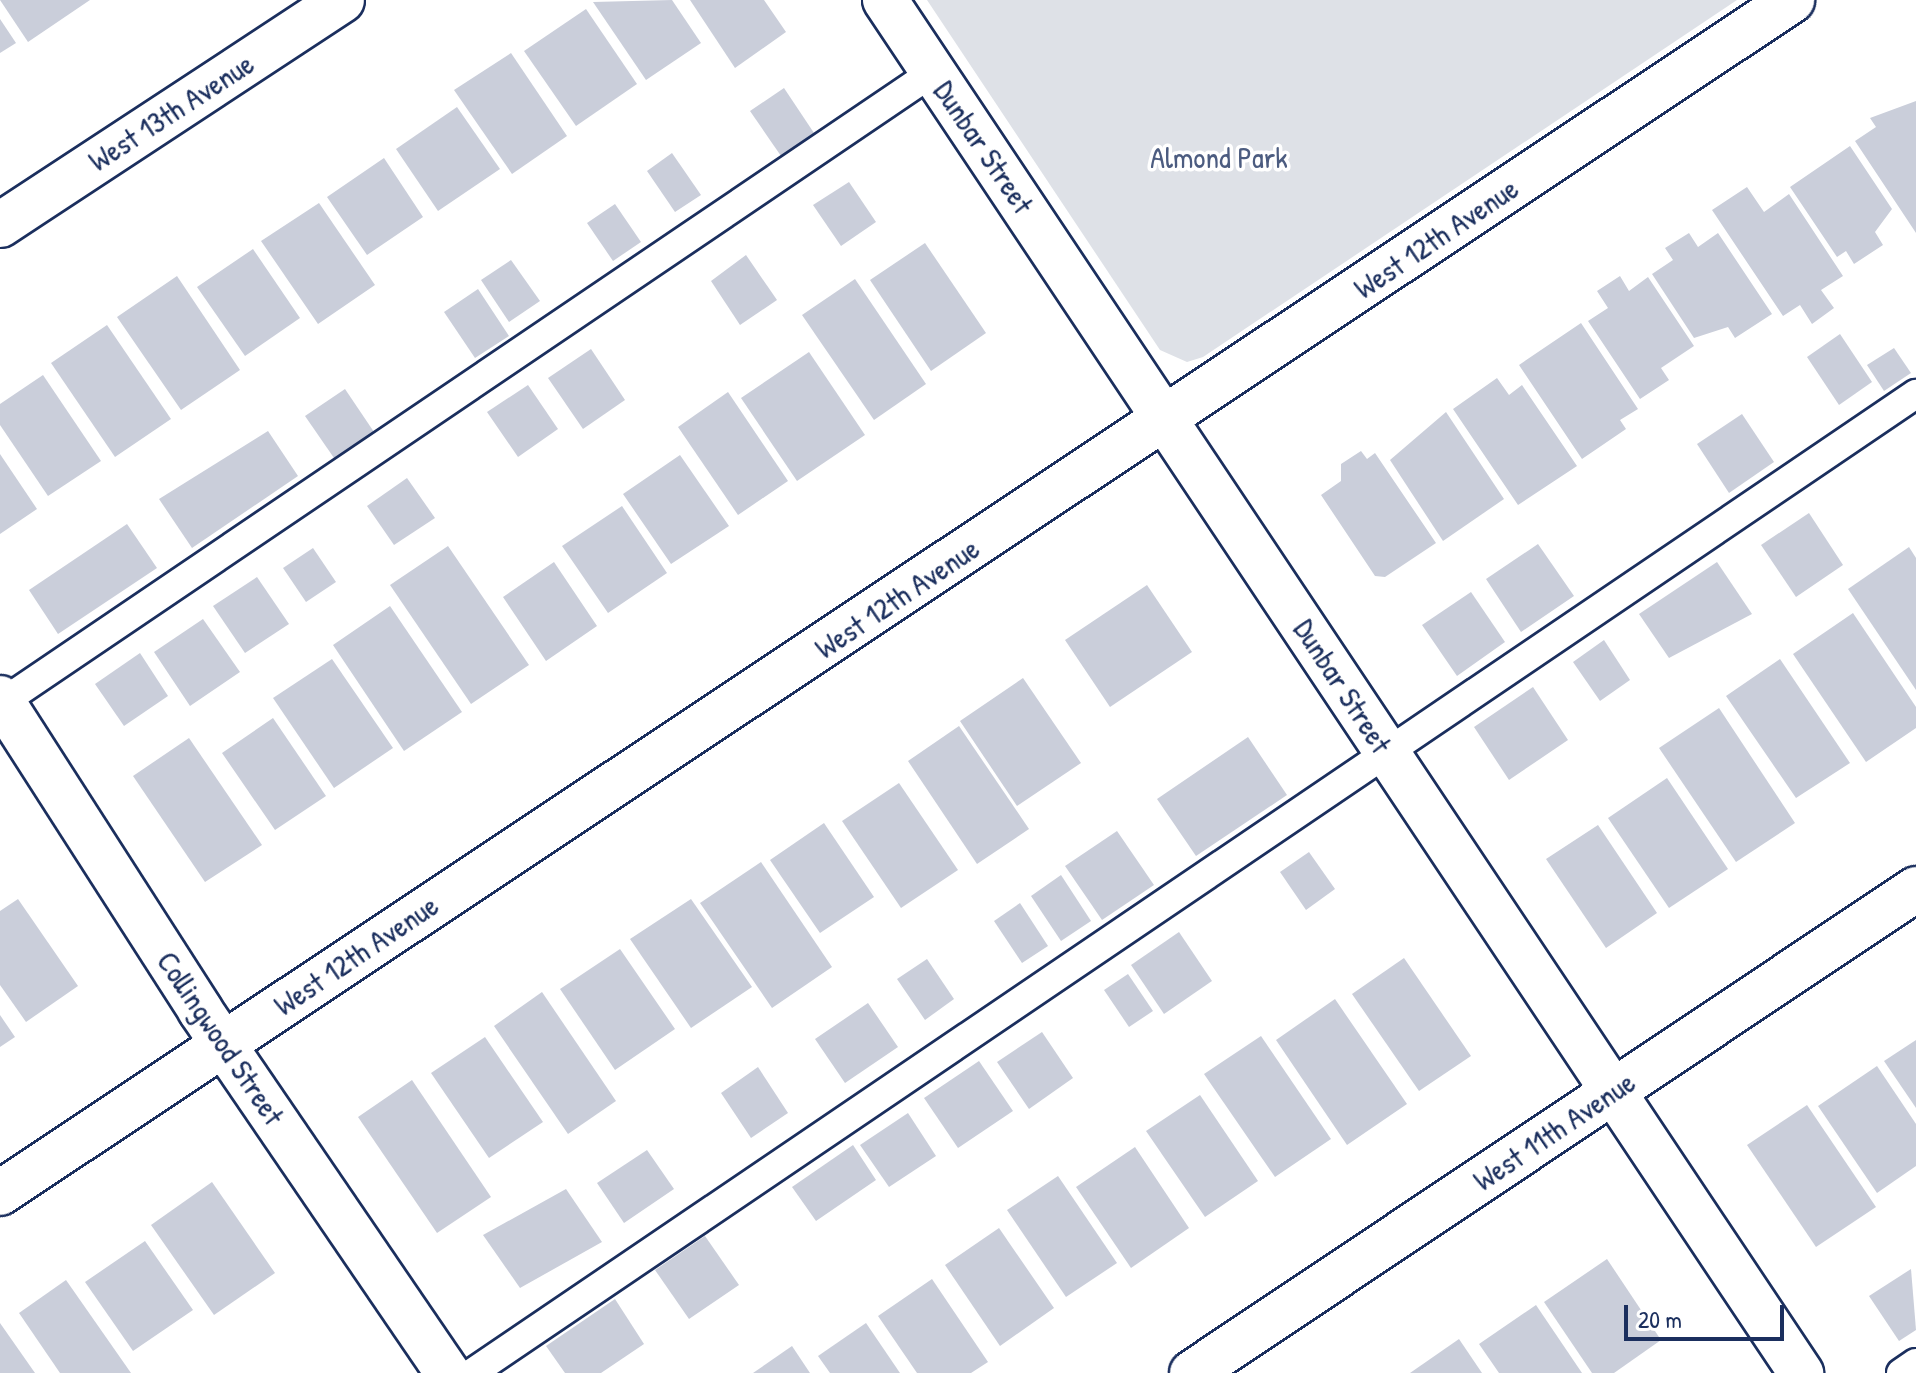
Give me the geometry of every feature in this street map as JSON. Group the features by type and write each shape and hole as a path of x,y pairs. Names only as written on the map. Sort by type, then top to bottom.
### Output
{"street":[{"name":"West 13th Avenue","path":"0,225 342,0"},
{"name":"Dunbar Street","path":"885,0 1616,1091 1801,1373"},
{"name":"West 12th Avenue","path":"0,1193 1167,419 1792,0"},
{"name":"Collingwood Street","path":"1,702 223,1044 448,1373"},
{"name":"West 11th Avenue","path":"1192,1373 1916,889"}],"lane":[{"path":"1,702 933,72"},
{"path":"472,1373 1916,394"},
{"path":"1901,1373 1916,1363"}],"green space":[{"name":"Almond Park","path":"927,0 1737,0 1203,357 1187,362 1160,350"}],"building":[{"path":"0,0 90,0 28,42"},
{"path":"672,0 701,43 646,80 593,2"},
{"path":"690,0 764,0 786,32 735,68"},
{"path":"586,9 637,84 576,126 524,51"},
{"path":"0,19 16,43 0,53"},
{"path":"511,53 567,136 512,174 454,90"},
{"path":"784,88 814,133 781,156 750,111"},
{"path":"1916,101 1916,233 1855,141 1876,127 1870,118"},
{"path":"457,107 500,169 438,211 396,149"},
{"path":"1850,146 1892,209 1875,232 1883,245 1854,264 1846,251 1837,257 1790,187"},
{"path":"672,153 701,195 675,212 647,171"},
{"path":"384,158 423,217 367,255 327,197"},
{"path":"849,182 876,222 841,246 813,205"},
{"path":"1747,187 1764,212 1789,194 1843,276 1821,290 1834,308 1812,324 1800,305 1783,316 1712,210"},
{"path":"319,203 375,285 318,324 261,241"},
{"path":"615,204 641,242 613,261 587,223"},
{"path":"1689,233 1698,247 1718,233 1772,314 1735,338 1728,327 1694,338 1652,274 1673,260 1665,248"},
{"path":"925,243 986,333 931,371 870,280"},
{"path":"253,249 300,318 245,356 197,287"},
{"path":"746,255 777,300 740,325 711,281"},
{"path":"511,260 540,301 509,322 481,280"},
{"path":"177,276 240,370 181,410 117,317"},
{"path":"1620,276 1629,291 1648,277 1694,346 1661,368 1669,380 1640,399 1588,321 1608,308 1597,291"},
{"path":"855,279 926,384 874,420 802,315"},
{"path":"478,289 509,336 475,358 444,312"},
{"path":"1581,323 1638,409 1620,420 1626,429 1582,459 1519,365"},
{"path":"107,325 171,419 115,457 51,363"},
{"path":"1840,334 1872,382 1839,405 1807,357"},
{"path":"1894,348 1911,373 1884,391 1867,365"},
{"path":"591,349 625,400 583,429 548,378"},
{"path":"809,352 865,435 797,481 741,398"},
{"path":"43,375 101,461 48,496 0,425 0,404"},
{"path":"1497,378 1509,395 1522,385 1577,466 1518,505 1453,409"},
{"path":"528,385 558,429 518,457 487,412"},
{"path":"345,389 374,432 334,458 305,416"},
{"path":"728,392 788,481 738,515 678,427"},
{"path":"1446,412 1504,499 1443,541 1390,460"},
{"path":"1742,414 1774,462 1729,493 1697,444"},
{"path":"268,431 298,476 192,548 159,499"},
{"path":"1361,451 1367,459 1375,453 1436,543 1385,577 1375,576 1321,495 1341,481 1341,464"},
{"path":"0,454 37,509 0,534"},
{"path":"680,455 729,526 671,564 623,494"},
{"path":"407,478 435,518 394,545 367,506"},
{"path":"622,506 667,573 608,613 562,546"},
{"path":"1809,513 1843,565 1796,597 1761,545"},
{"path":"127,524 157,568 58,634 29,590"},
{"path":"1538,544 1574,596 1521,632 1486,579"},
{"path":"448,546 529,665 471,704 390,585"},
{"path":"1909,547 1916,558 1916,690 1848,589"},
{"path":"313,548 336,582 306,602 283,568"},
{"path":"554,562 597,626 546,661 503,597"},
{"path":"1717,562 1752,614 1669,658 1639,614"},
{"path":"257,577 289,624 245,653 213,606"},
{"path":"1147,585 1192,652 1110,707 1065,640"},
{"path":"1471,592 1505,642 1457,676 1422,625"},
{"path":"390,606 462,712 404,751 333,645"},
{"path":"1853,613 1916,707 1916,728 1866,762 1793,654"},
{"path":"203,619 240,672 190,706 154,652"},
{"path":"1604,640 1630,680 1600,701 1573,662"},
{"path":"140,653 168,696 124,726 95,684"},
{"path":"332,659 393,748 334,788 273,698"},
{"path":"1780,659 1850,763 1796,798 1726,696"},
{"path":"1023,678 1081,763 1017,806 960,721"},
{"path":"1533,687 1568,740 1509,780 1474,727"},
{"path":"1719,708 1795,823 1736,862 1659,748"},
{"path":"273,718 326,796 275,830 222,753"},
{"path":"959,726 1029,829 977,864 908,761"},
{"path":"1248,737 1287,795 1196,856 1157,799"},
{"path":"189,738 262,845 205,882 133,776"},
{"path":"1667,778 1728,869 1669,908 1608,818"},
{"path":"899,783 958,870 901,908 842,821"},
{"path":"824,823 874,897 820,933 770,860"},
{"path":"1598,825 1657,913 1606,948 1546,859"},
{"path":"1117,831 1154,885 1102,920 1065,866"},
{"path":"1309,852 1335,889 1306,910 1280,872"},
{"path":"761,862 832,967 772,1008 700,903"},
{"path":"1061,875 1091,921 1061,941 1031,896"},
{"path":"18,899 78,986 26,1022 0,985 0,911"},
{"path":"691,899 752,987 691,1028 630,939"},
{"path":"1020,903 1048,946 1022,963 994,921"},
{"path":"1179,932 1212,981 1164,1014 1131,965"},
{"path":"620,949 675,1029 615,1070 560,989"},
{"path":"1404,958 1471,1056 1419,1091 1352,994"},
{"path":"927,959 954,999 925,1020 897,979"},
{"path":"1128,974 1153,1011 1129,1027 1104,990"},
{"path":"542,992 616,1101 568,1134 494,1026"},
{"path":"1335,999 1407,1104 1347,1145 1276,1040"},
{"path":"868,1003 898,1047 845,1083 815,1039"},
{"path":"0,1015 15,1037 0,1047"},
{"path":"1042,1032 1073,1078 1029,1109 997,1062"},
{"path":"1261,1036 1331,1139 1275,1177 1204,1074"},
{"path":"485,1037 543,1122 489,1158 431,1073"},
{"path":"1916,1040 1916,1108 1884,1061"},
{"path":"979,1061 1013,1111 958,1148 924,1098"},
{"path":"1877,1066 1916,1124 1916,1166 1877,1193 1818,1106"},
{"path":"758,1067 788,1113 751,1138 721,1093"},
{"path":"412,1080 491,1197 437,1233 358,1117"},
{"path":"1200,1095 1258,1181 1205,1217 1146,1131"},
{"path":"1807,1105 1876,1207 1816,1247 1747,1145"},
{"path":"908,1113 936,1156 889,1187 860,1145"},
{"path":"853,1145 876,1180 816,1221 792,1187"},
{"path":"1135,1147 1189,1228 1131,1268 1076,1187"},
{"path":"647,1150 674,1189 624,1223 597,1183"},
{"path":"1058,1176 1117,1263 1066,1297 1007,1210"},
{"path":"212,1182 275,1273 214,1315 151,1225"},
{"path":"566,1189 602,1242 520,1288 483,1235"},
{"path":"999,1228 1054,1308 1000,1346 945,1265"},
{"path":"705,1236 739,1285 689,1319 655,1270"},
{"path":"145,1241 193,1310 133,1351 85,1282"},
{"path":"1607,1259 1661,1340 1614,1373 1592,1373 1544,1302"},
{"path":"1911,1269 1916,1330 1899,1341 1869,1296"},
{"path":"932,1279 988,1362 971,1373 917,1373 878,1316"},
{"path":"66,1280 131,1373 60,1373 19,1313"},
{"path":"615,1299 644,1344 601,1373 565,1373 546,1346"},
{"path":"1536,1305 1582,1373 1499,1373 1479,1344"},
{"path":"0,1323 35,1373 0,1373"},
{"path":"866,1323 900,1373 830,1373 818,1356"},
{"path":"1459,1339 1482,1373 1410,1373"},
{"path":"792,1346 810,1373 753,1373"}]}
